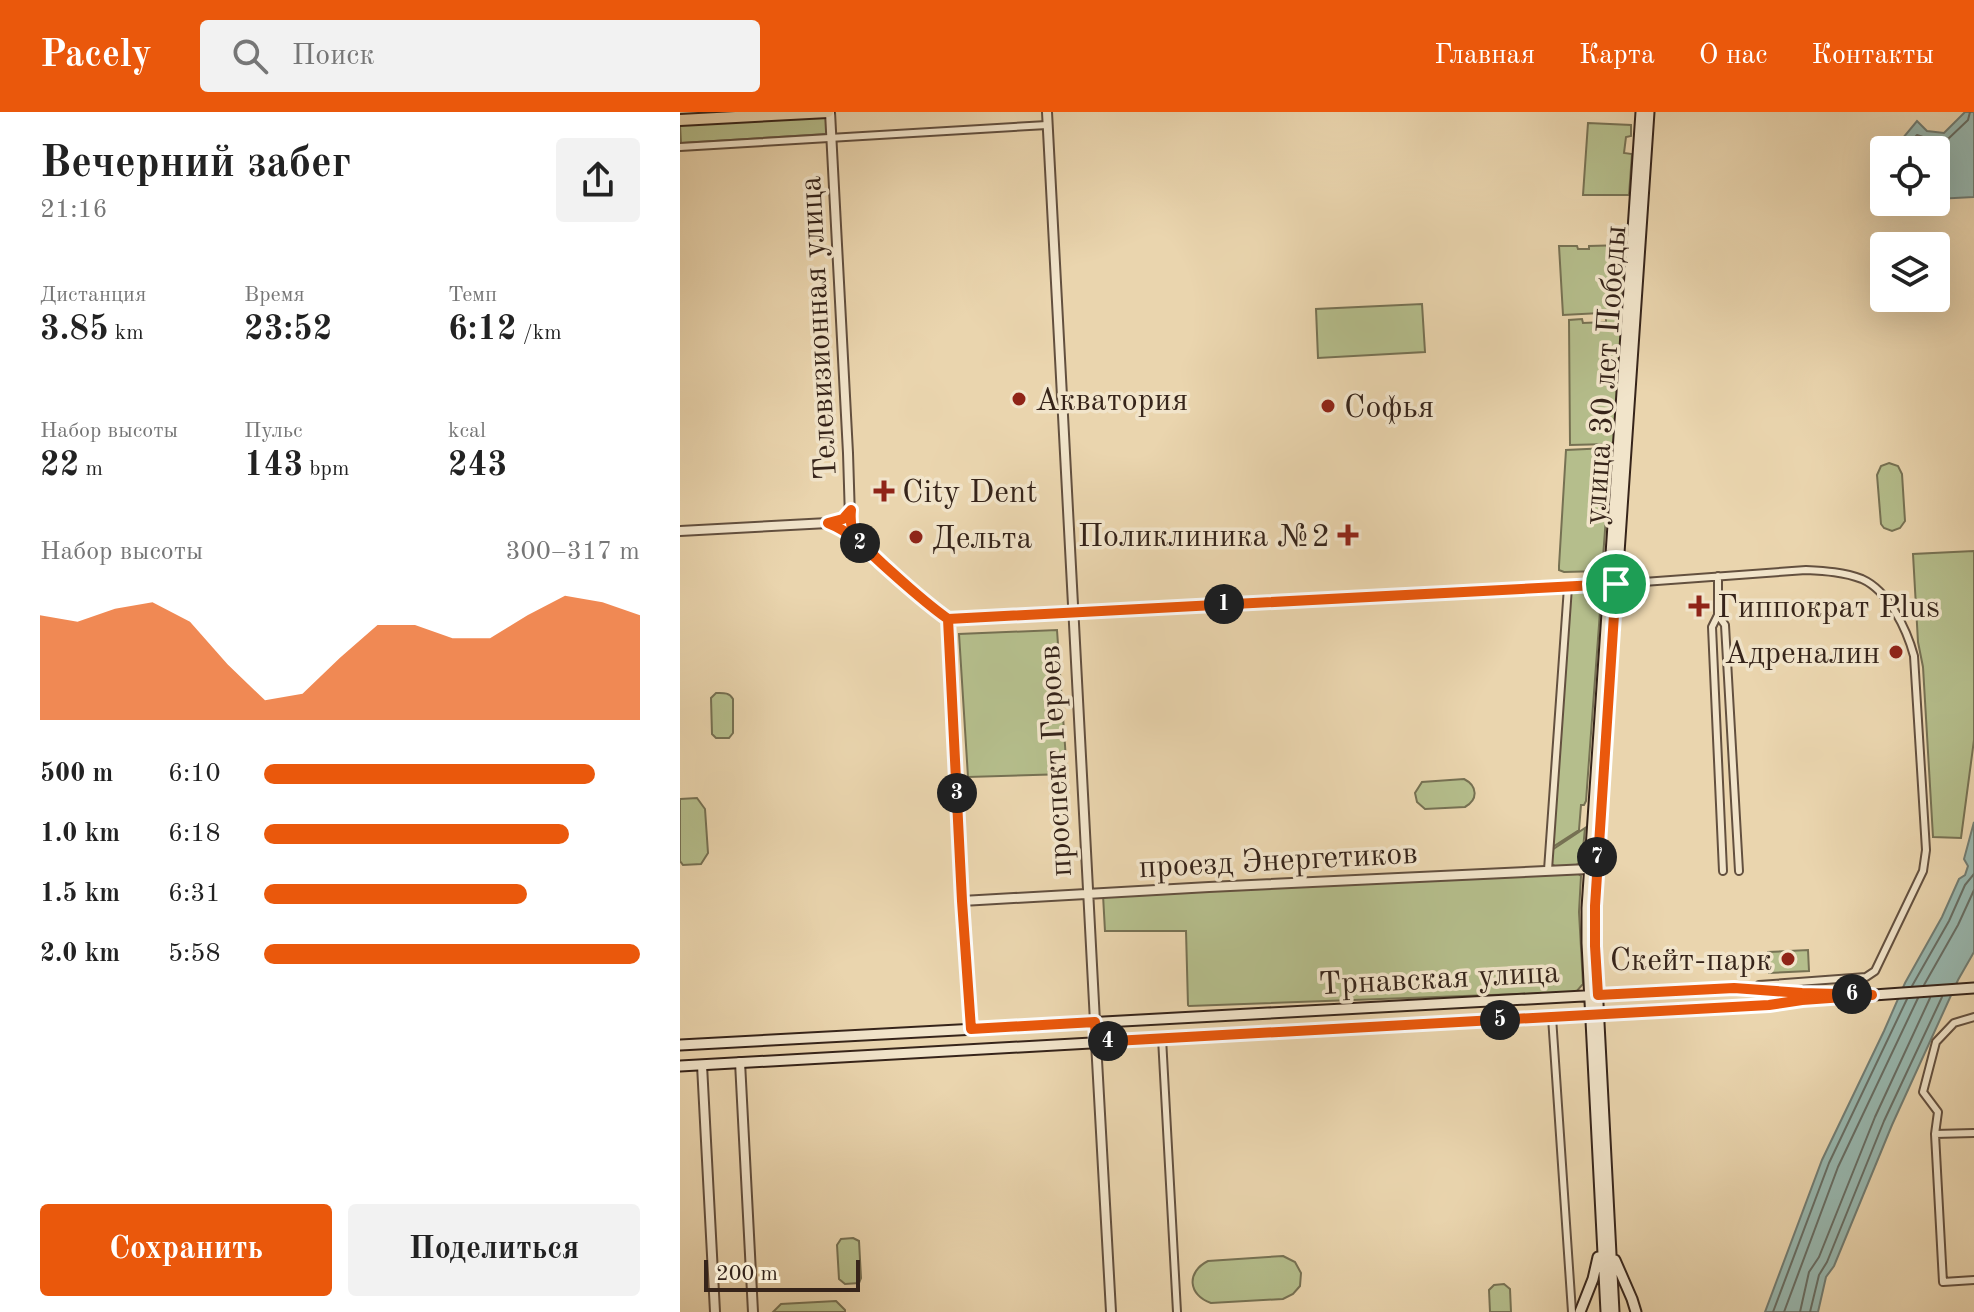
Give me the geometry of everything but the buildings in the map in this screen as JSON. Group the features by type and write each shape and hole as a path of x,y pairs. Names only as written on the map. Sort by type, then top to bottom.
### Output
{"main road":[{"path":"680,120 829,112"},
{"path":"1612,584 1641,112"},
{"name":"улица 30 лет Победы","path":"1614,1312 1594,995 1592,869 1649,112"},
{"name":"Трнавская улица","path":"680,1045 1734,988 1872,995"},
{"path":"1768,989 1769,1005"},
{"path":"1872,995 1969,989"},
{"name":"Трнавская улица","path":"680,1066 1769,1005 1872,995"},
{"path":"1515,999 1522,1010 1515,1019"},
{"path":"1478,1021 1475,1011 1480,1001"},
{"path":"1595,1014 1606,1312"},
{"path":"1183,1018 1177,1027 1183,1037"},
{"name":"проспект Героев","path":"1095,1022 1096,1042"},
{"path":"1025,1026 1030,1036 1025,1046"},
{"path":"803,1038 797,1049 804,1059"},
{"path":"779,1060 786,1057 789,1050 786,1043 780,1040"},
{"path":"1580,1312 1597,1268 1600,1206"},
{"path":"1611,1243 1636,1312"}],"street":[{"name":"Телевизионная улица","path":"829,112 851,526 857,540"},
{"name":"проспект Героев","path":"1047,112 1095,1022"},
{"path":"680,147 1047,125"},
{"path":"680,531 828,523 843,519 851,510"},
{"path":"828,523 857,540 948,619 1568,587 1806,570 1837,572 1865,580 1898,613 1914,656 1926,850 1923,871 1871,975 1734,988"},
{"path":"1718,576 1718,615 1712,627 1723,871"},
{"path":"1548,870 1568,587"},
{"path":"1718,615 1725,625 1739,871"},
{"path":"948,619 971,1029"},
{"name":"проезд Энергетиков","path":"962,901 1592,869"},
{"path":"1802,981 1797,987 1802,993"},
{"path":"1552,1017 1572,1312"},
{"path":"1974,1017 1954,1023 1936,1042 1923,1092 1938,1112 1935,1134 1943,1282 1974,1280"},
{"path":"1162,1038 1177,1312"},
{"name":"проспект Героев","path":"1096,1042 1111,1312"},
{"path":"740,1062 753,1312"},
{"path":"702,1065 715,1312"},
{"path":"1935,1134 1974,1133"}],"green space":[{"path":"826,116 827,134 681,143 680,125"},
{"path":"1588,123 1631,125 1631,136 1626,137 1624,153 1632,154 1629,195 1583,195"},
{"path":"1625,245 1620,312 1563,315 1559,246 1589,249 1589,246"},
{"path":"1422,304 1425,352 1318,358 1316,309"},
{"path":"1606,318 1624,320 1615,441 1610,444 1570,445 1569,320 1606,322"},
{"path":"1566,450 1611,450 1602,571 1564,572 1559,570 1559,566"},
{"path":"1889,463 1898,466 1902,474 1905,521 1900,528 1892,531 1881,524 1877,475 1881,466"},
{"path":"1974,551 1974,740 1961,838 1933,837 1913,554"},
{"path":"1595,592 1601,598 1586,801 1581,805 1579,830 1551,848 1570,593"},
{"path":"1057,630 1067,774 968,777 959,634"},
{"path":"716,693 728,694 733,699 733,733 729,738 716,738 712,734 711,698"},
{"path":"1464,779 1472,785 1475,793 1465,807 1425,809 1417,802 1415,793 1422,782"},
{"path":"697,798 705,809 708,853 701,864 683,865 680,861 680,799"},
{"path":"1585,828 1582,859 1576,866 1552,864 1552,850"},
{"path":"1575,871 1581,876 1579,912 1583,984 1576,992 1189,1006 1186,931 1105,931 1103,895"},
{"name":"Скейт-парк","path":"1808,950 1809,971 1769,973 1768,952"},
{"path":"841,1239 859,1241 861,1278 859,1283 845,1284 839,1279 837,1245"},
{"path":"1283,1256 1295,1262 1301,1273 1300,1286 1283,1299 1211,1303 1194,1289 1196,1271 1208,1261"},
{"path":"1504,1284 1510,1289 1511,1312 1490,1312 1489,1290 1494,1285"},
{"path":"836,1301 845,1312 773,1312 781,1304"}],"water":[{"path":"1965,112 1974,112 1974,197 1950,198 1950,136 1905,136 1917,121 1927,131 1944,133"},
{"path":"1974,822 1974,952 1958,980 1892,1125 1834,1266 1826,1277 1818,1312 1765,1312 1822,1160 1905,983 1942,917 1959,879 1965,875 1968,866 1964,859"}],"place":[{"name":"Акватория","path":"1019,399"},
{"name":"Софья","path":"1328,406"},
{"name":"City Dent","path":"884,491"},
{"name":"Поликлиника №2","path":"1348,535"},
{"name":"Дельта","path":"916,537"},
{"name":"Гиппократ Plus","path":"1699,606"},
{"name":"Адреналин","path":"1896,652"},
{"name":"Скейт-парк","path":"1788,959"}],"route":[{"path":"1616,584 948,619 857,540 828,523 843,519 851,510 851,526 857,540 933,609 948,619 971,1029 1095,1022 1096,1042 1769,1005 1872,995 1734,988 1598,995 1595,906 1616,584"}]}
